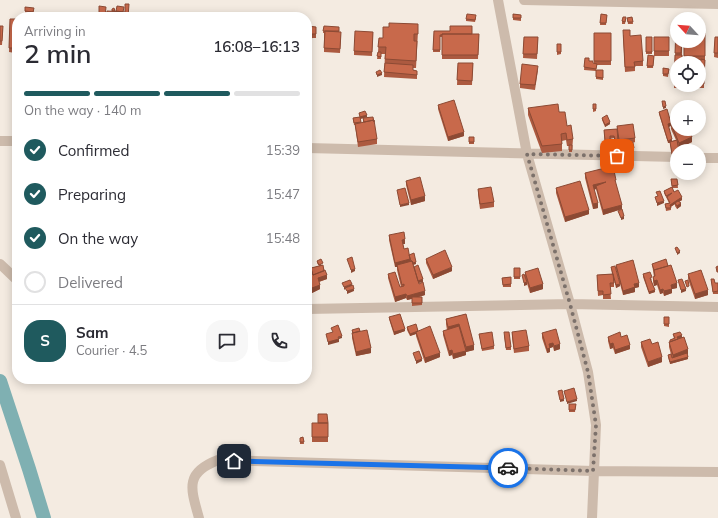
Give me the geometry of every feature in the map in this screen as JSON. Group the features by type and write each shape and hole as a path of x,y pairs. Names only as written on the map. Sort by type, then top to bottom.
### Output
{"street":[{"path":"498,0 527,154 588,372 596,425 592,518"},
{"path":"524,0 718,4"},
{"path":"0,141 12,141"},
{"path":"312,148 670,157"},
{"path":"706,158 718,158"},
{"path":"0,264 12,275"},
{"path":"312,309 570,304 718,307"},
{"path":"199,518 192,481 196,474 205,465 218,460 593,471 718,472"},
{"path":"0,465 16,518"}],"building":[{"path":"125,4 129,4 128,12 125,12"},
{"path":"99,6 106,7 106,12 99,12"},
{"path":"117,6 124,7 123,12 116,11"},
{"path":"25,7 34,8 33,12 25,11"},
{"path":"467,14 476,15 475,20 466,19"},
{"path":"513,14 521,15 521,18 513,18"},
{"path":"601,14 607,15 606,23 600,23"},
{"path":"623,17 626,17 625,22 622,21"},
{"path":"632,17 633,22 628,22 627,18"},
{"path":"10,19 12,19 12,48 9,48"},
{"path":"389,23 418,24 418,34 414,34 414,41 417,41 416,61 385,59 386,47 378,47 379,38 383,38 383,27 389,27"},
{"path":"0,26 3,26 2,41 0,41"},
{"path":"324,26 339,27 339,31 323,31"},
{"path":"450,26 472,26 472,34 442,34 440,35 440,50 433,50 434,31 450,31"},
{"path":"312,27 316,27 316,34 312,34"},
{"path":"623,30 630,30 630,36 641,35 643,61 634,62 635,67 625,67"},
{"path":"325,31 341,32 340,49 324,48"},
{"path":"355,31 373,32 372,52 354,51"},
{"path":"594,33 611,33 611,61 594,61"},
{"path":"442,34 479,34 478,55 442,55"},
{"path":"524,37 538,37 537,54 523,54"},
{"path":"646,37 652,37 652,52 646,52"},
{"path":"654,37 669,37 669,51 654,51"},
{"path":"715,37 718,37 718,53 714,53"},
{"path":"557,44 561,44 561,52 557,52"},
{"path":"675,48 681,48 681,53 675,53"},
{"path":"684,48 705,48 705,56 684,56"},
{"path":"378,52 381,52 381,57 377,56"},
{"path":"648,55 654,56 653,66 647,66"},
{"path":"585,58 589,58 589,61 593,61 593,63 597,64 596,69 584,67"},
{"path":"385,63 413,65 413,70 417,71 417,75 384,72"},
{"path":"458,63 473,63 472,81 457,80"},
{"path":"522,64 538,66 535,85 520,84"},
{"path":"663,68 669,69 668,74 663,74"},
{"path":"380,70 382,73 377,75 376,72"},
{"path":"596,70 603,70 603,78 596,77"},
{"path":"454,100 464,132 448,137 438,105"},
{"path":"662,101 665,101 666,106 663,107"},
{"path":"558,104 559,112 565,112 567,126 571,125 573,139 567,140 566,133 561,134 562,144 542,146 528,108"},
{"path":"593,104 596,104 596,109 593,109"},
{"path":"667,109 670,120 670,123 668,124 670,136 672,139 668,141 659,112"},
{"path":"365,111 367,115 360,117 359,113"},
{"path":"607,115 610,122 605,125 602,118"},
{"path":"360,117 361,122 354,123 353,118"},
{"path":"373,117 374,120 364,122 363,118"},
{"path":"374,120 377,139 358,142 355,124"},
{"path":"633,124 635,138 619,140 617,126"},
{"path":"617,129 618,140 615,140 614,136 610,136 610,141 605,141 604,130"},
{"path":"676,136 692,136 692,137 679,143"},
{"path":"469,137 474,137 474,142 469,142"},
{"path":"677,140 678,144 670,144 670,142"},
{"path":"622,143 633,143 634,148 622,149"},
{"path":"569,145 572,145 572,150 569,150"},
{"path":"613,166 622,205 603,210 596,186 606,182 593,185 598,203 593,204 585,173"},
{"path":"420,177 425,196 411,200 406,181"},
{"path":"671,180 677,180 678,185 672,186"},
{"path":"580,181 589,210 565,217 556,188"},
{"path":"491,187 494,202 480,204 478,189"},
{"path":"672,187 674,192 678,190 682,197 670,205 671,208 666,208 665,204 670,203 667,197 672,193 666,196 664,191"},
{"path":"405,188 409,203 400,205 397,190"},
{"path":"660,191 664,201 657,203 655,197 658,196 656,192"},
{"path":"678,201 681,203 677,206 675,203"},
{"path":"622,209 624,216 621,218 618,211"},
{"path":"404,232 405,239 402,240 404,249 408,248 410,259 395,263 389,235"},
{"path":"677,247 680,251 677,253 675,248"},
{"path":"445,250 452,267 433,275 426,259"},
{"path":"414,253 416,262 413,263 409,255"},
{"path":"352,257 355,269 351,270 347,259"},
{"path":"321,259 323,263 319,265 317,261"},
{"path":"666,259 668,266 654,270 652,264"},
{"path":"633,260 639,283 634,284 635,287 623,291 616,265"},
{"path":"412,261 419,284 423,282 425,291 407,296 406,294 395,297 388,274 395,272 400,287 404,286 404,284 402,285 397,265"},
{"path":"323,265 324,271 313,275 312,268"},
{"path":"418,265 423,279 418,281 414,267"},
{"path":"671,265 677,283 671,285 672,289 664,291 663,289 660,290 657,280 654,281 654,270"},
{"path":"615,266 620,284 616,285 611,267"},
{"path":"514,268 520,268 520,277 514,277"},
{"path":"538,268 543,284 530,288 525,272"},
{"path":"325,270 327,275 318,278 320,285 312,288 312,272 313,275"},
{"path":"701,270 708,290 695,294 688,274"},
{"path":"650,272 652,277 650,278 655,290 649,292 643,274"},
{"path":"524,274 527,282 524,283 522,275"},
{"path":"613,274 614,283 610,283 611,294 603,295 603,291 598,291 597,275"},
{"path":"511,277 511,284 503,285 502,278"},
{"path":"682,279 686,289 681,290 678,280"},
{"path":"711,279 714,279 715,283 718,283 718,291 713,292"},
{"path":"350,280 352,284 344,287 342,283"},
{"path":"688,280 689,286 687,287 685,281"},
{"path":"353,285 354,289 347,291 345,288"},
{"path":"412,297 422,297 422,303 412,303"},
{"path":"400,314 405,329 394,332 389,317"},
{"path":"466,314 474,345 466,347 459,324 448,327 446,319"},
{"path":"664,317 669,317 669,324 664,324"},
{"path":"416,324 418,331 410,334 407,327"},
{"path":"338,325 342,336 338,337 339,339 328,342 326,334 333,332 331,328"},
{"path":"430,326 440,353 425,358 416,332"},
{"path":"459,326 466,351 453,354 452,350 449,351 443,331"},
{"path":"359,328 360,331 353,333 352,330"},
{"path":"556,329 560,344 554,346 553,343 549,344 550,348 547,349 542,333"},
{"path":"367,330 371,348 356,352 352,333"},
{"path":"526,330 529,346 514,349 512,332"},
{"path":"492,332 494,346 482,349 479,334"},
{"path":"504,332 509,332 511,347 506,348"},
{"path":"620,332 621,337 627,335 630,345 615,350 613,343 610,344 608,337"},
{"path":"680,332 682,335 677,337 678,339 670,342 670,340 675,338 673,334"},
{"path":"684,337 688,349 673,355 669,342"},
{"path":"650,339 652,344 658,342 662,357 648,362 641,342"},
{"path":"419,351 422,359 416,361 413,353"},
{"path":"687,353 688,357 670,362 668,355 671,354 672,358"},
{"path":"574,388 577,399 567,402 564,391"},
{"path":"562,390 564,399 560,400 558,391"},
{"path":"569,404 576,404 575,410 569,410"},
{"path":"318,414 327,414 328,423 318,423"},
{"path":"312,423 328,423 328,437 312,437"},
{"path":"303,437 304,442 300,442 300,438"}],"waterway":[{"path":"0,381 44,518"}],"way so far":[{"path":"508,468 593,471 596,425 588,372 527,154 617,156"}],"route":[{"path":"234,461 508,468"}]}
